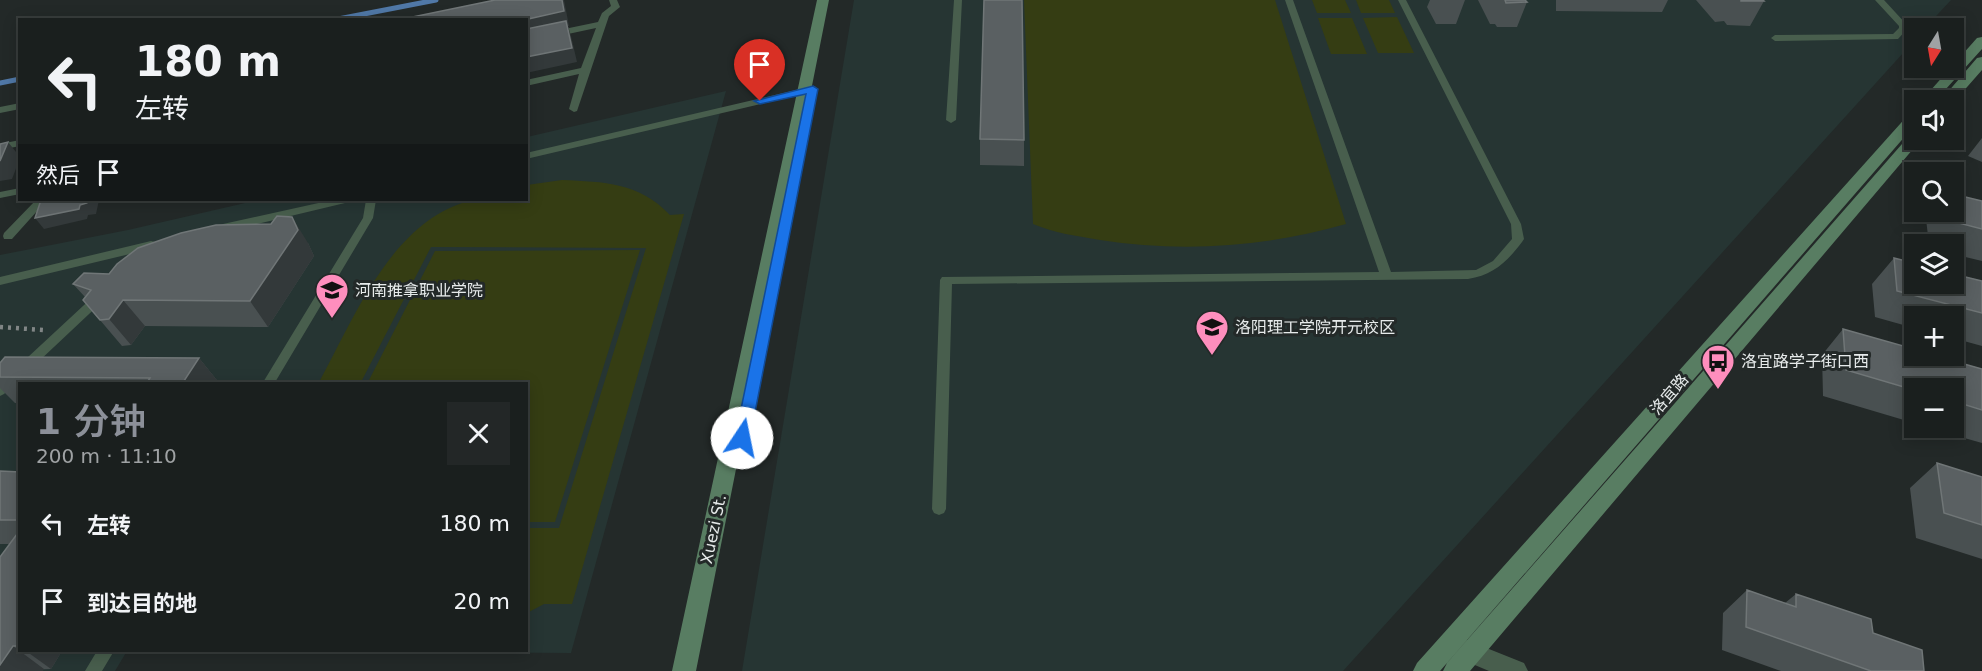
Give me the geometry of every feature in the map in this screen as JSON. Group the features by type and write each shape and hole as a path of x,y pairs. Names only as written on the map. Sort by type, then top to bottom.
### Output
{"street":[{"name":"Xuezi St.","path":"695,671 808,90 823,0"},
{"name":"Xuezi St.","path":"684,671 808,90 831,0"},
{"path":"1938,90 1982,40"},
{"path":"1957,90 1982,61"},
{"name":"洛宜路","path":"1425,671 1904,128"},
{"name":"洛宜路","path":"1455,671 1905,150"},
{"path":"1449,644 1516,671"}],"lane":[{"path":"574,109 601,24 605,15 616,6 613,0"},
{"path":"951,120 958,0"},
{"path":"1289,0 1386,275"},
{"path":"939,509 946,280 1386,275 1486,272 1496,267 1514,244 1518,233 1516,224 1402,0"},
{"path":"1775,38 1895,37 1904,28 1903,25 1879,0"},
{"path":"528,40 601,24"},
{"path":"528,83 585,70"},
{"path":"528,156 808,90"},
{"path":"0,110 18,106"},
{"path":"0,147 18,143"},
{"path":"0,195 18,191"},
{"path":"8,236 41,201"},
{"path":"209,232 341,201"},
{"path":"269,382 368,218 371,201"},
{"path":"0,281 159,243 139,259"},
{"path":"0,391 109,288"},
{"path":"93,671 105,652"}],"path":[{"path":"0,327 63,331"}],"shaded area":[{"name":"洛阳理工学院开元校区","path":"854,0 1951,0 1934,18 1904,18 1904,52 1343,671 742,671"},
{"name":"河南推拿职业学院","path":"726,91 571,653 470,652 528,652 528,382 18,382 18,652 126,652 115,671 0,671 0,255 128,230 254,201 528,201 528,137"}],"green space":[{"path":"1024,0 1275,0 1346,224 1255,243 1193,247 1100,240 1057,232 1033,224"},
{"path":"1312,0 1345,0 1351,13 1317,13"},
{"path":"1356,0 1389,0 1395,13 1361,13"},
{"path":"1397,17 1414,53 1378,53 1363,18"},
{"path":"1318,18 1352,18 1367,54 1331,54"},
{"path":"562,180 606,183 646,196 670,215 684,214 572,604 544,604 528,612 528,528 559,528 646,248 431,247 361,382 319,382 361,302 378,275 397,250 419,228 444,211 469,201 528,201 528,185"},
{"path":"640,250 555,522 528,522 528,382 368,382 435,251"}],"building":[{"path":"495,0 562,0 564,11 528,19 408,18"},
{"path":"984,0 1022,0 1024,140 980,139"},
{"path":"1505,0 1525,0 1527,2 1506,3"},
{"path":"566,21 572,48 528,57 528,29"},
{"path":"8,142 0,161 0,144"},
{"path":"1964,197 1982,201 1982,229 1955,222 1964,222"},
{"path":"41,201 88,201 80,205 79,209 35,218"},
{"path":"277,216 292,217 298,230 250,301 123,300 109,319 100,320 83,300 91,290 73,284 84,273 109,274 117,264 138,248 181,233 216,225 271,224"},
{"path":"1894,258 1904,260 1904,293 1897,291"},
{"path":"1964,277 1982,281 1982,313 1964,308 1964,306 1955,306 1909,294 1964,294"},
{"path":"1843,329 1904,346 1904,366 1964,366 1964,364 1982,369 1982,410 1964,404 1964,378 1904,378 1904,387 1846,370"},
{"path":"5,357 199,358 183,382 147,382 150,378 0,377 0,363"},
{"path":"1937,463 1982,477 1982,525 1944,513"},
{"path":"0,471 18,472 18,520 0,520"},
{"path":"18,533 18,646 13,646 0,665 0,557"},
{"path":"1747,590 1796,607 1796,594 1871,619 1873,633 1922,650 1924,671 1871,671 1746,627"}],"waterway":[{"path":"343,18 436,0"},
{"path":"0,83 18,79"}],"place":[{"name":"河南推拿职业学院","path":"332,319"},
{"name":"洛阳理工学院开元校区","path":"1212,356"},
{"name":"洛宜路学子街口西","path":"1718,390"}],"route":[{"path":"742,438 813,89 760,101"}]}
